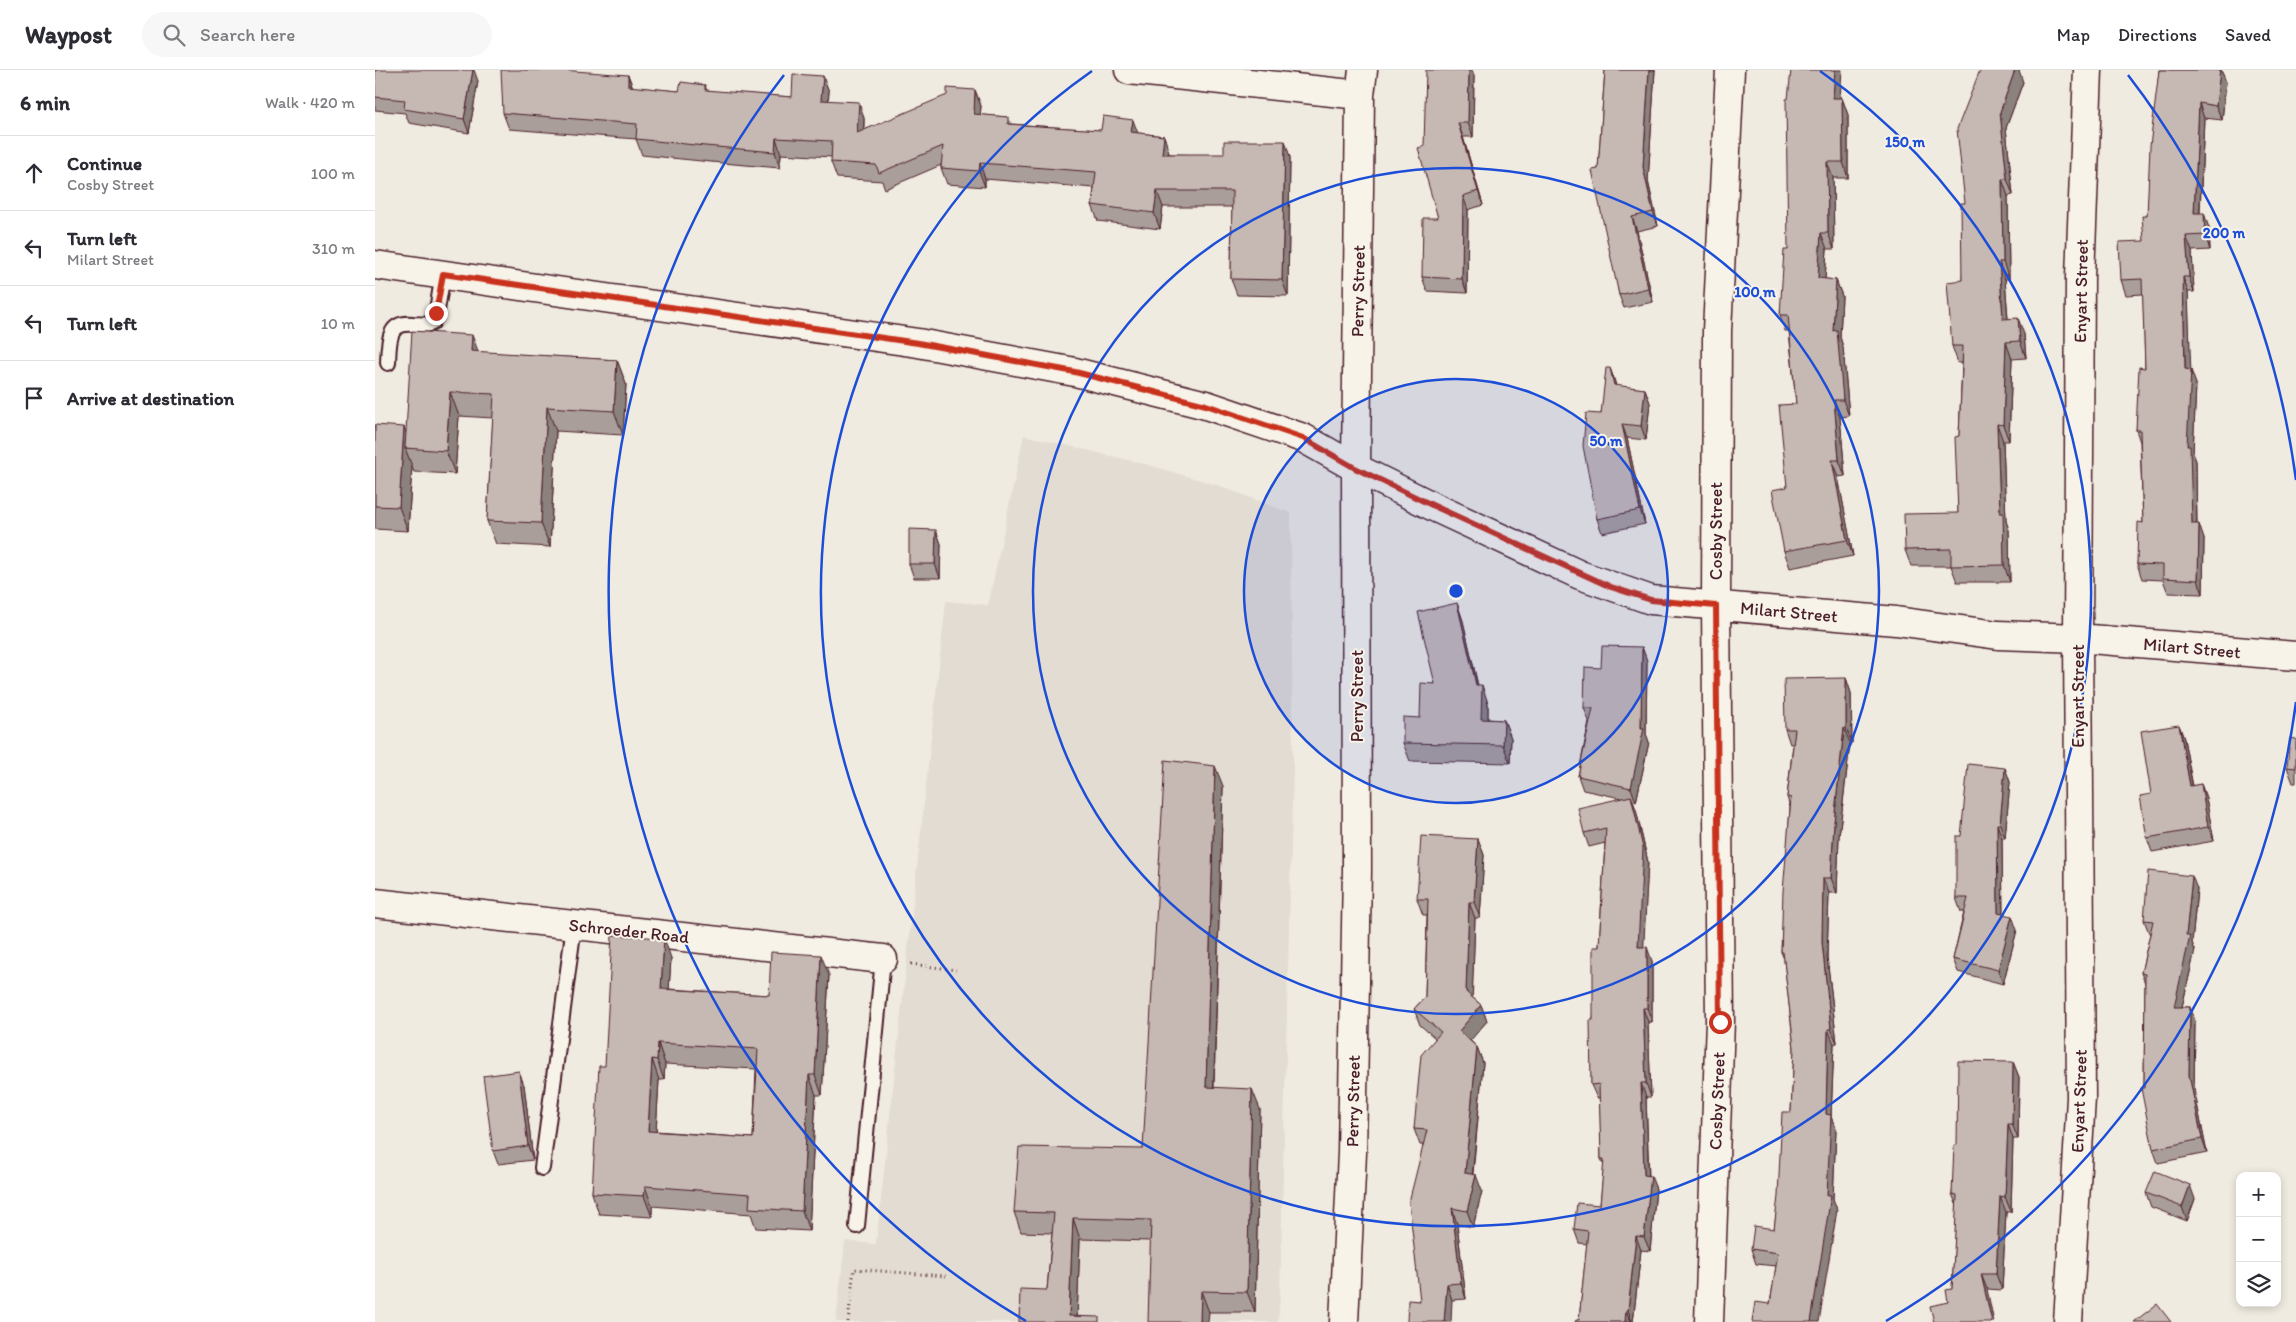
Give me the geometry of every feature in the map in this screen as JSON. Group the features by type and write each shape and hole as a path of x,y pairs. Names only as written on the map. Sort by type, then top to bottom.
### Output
{"street":[{"path":"1129,70 1362,82"},
{"name":"Cosby Street","path":"1709,1322 1720,1022 1716,606 1717,332 1730,70"},
{"name":"Enyart Street","path":"2068,1322 2081,1098 2077,638 2080,277 2088,70"},
{"name":"Perry Street","path":"1344,1322 1352,1153 1357,889 1355,468 1362,82"},
{"name":"Milart Street","path":"375,265 918,343 1075,372 1206,405 1303,438 1355,468 1451,515 1611,587 1651,600 1896,621 1998,636 2077,638 2296,656"},
{"name":"Schroeder Road","path":"375,903 883,959"}],"lane":[{"path":"387,362 390,332 395,327 408,323 427,325 432,323 436,316 443,274"},
{"path":"542,1168 574,925"},
{"path":"857,1226 883,959"}],"path":[{"path":"883,959 957,970"},
{"path":"848,1322 854,1270 946,1276"}],"shaded area":[{"path":"1024,435 1149,465 1217,485 1291,513 1293,768 1278,1322 836,1322 845,1241 876,1244 946,601 988,605"}],"building":[{"path":"375,70 473,70 464,119 404,109 405,100 375,97"},
{"path":"501,70 561,70 628,75 628,86 679,91 681,82 705,85 705,90 792,97 793,74 823,76 821,100 859,102 857,133 947,95 947,88 975,90 974,114 1008,117 1008,124 1101,130 1103,116 1133,120 1131,132 1164,136 1162,154 1224,154 1224,141 1285,141 1282,280 1231,279 1232,191 1157,191 1154,213 1092,205 1096,172 980,163 979,171 941,168 943,146 879,173 876,165 831,162 832,141 776,138 775,152 636,139 637,124 503,113"},
{"path":"1426,70 1469,70 1468,123 1458,123 1478,191 1463,196 1462,279 1422,277 1423,218 1438,218 1418,148 1424,146"},
{"path":"1605,70 1649,70 1643,167 1653,212 1632,217 1648,288 1619,295 1592,170 1598,169"},
{"path":"1791,70 1835,70 1833,98 1842,98 1843,162 1827,162 1828,233 1821,233 1818,278 1836,280 1833,331 1837,330 1843,400 1834,400 1839,460 1832,460 1847,540 1784,551 1772,490 1787,487 1779,405 1796,404 1788,315 1780,315 1784,250 1788,250 1786,99 1788,99"},
{"path":"1980,70 2015,70 2000,112 2007,179 2002,179 2003,262 1999,262 2003,319 2018,318 2020,341 2006,342 2003,425 1997,424 2000,513 2003,513 2004,565 1951,566 1951,549 1905,550 1904,514 1958,513 1955,437 1959,436 1963,346 1952,346 1947,282 1962,280 1961,203 1965,203 1957,129"},
{"path":"2159,70 2220,70 2216,106 2199,103 2194,213 2204,213 2205,235 2186,236 2189,277 2183,277 2185,369 2191,370 2187,446 2190,446 2192,524 2199,524 2198,580 2163,578 2163,565 2137,564 2138,522 2143,523 2140,430 2136,430 2139,367 2145,368 2142,279 2121,280 2119,242 2144,241 2142,216 2147,216 2150,146"},
{"path":"412,331 472,335 471,351 617,360 614,411 547,407 541,523 487,521 494,394 450,392 446,451 405,448"},
{"path":"1606,368 1610,368 1614,385 1645,389 1641,426 1622,424 1640,510 1597,519 1583,446 1586,413 1601,414"},
{"path":"375,425 404,427 399,507 375,506"},
{"path":"909,529 936,530 935,564 909,564"},
{"path":"1457,603 1476,685 1482,685 1481,719 1504,720 1503,745 1403,743 1403,717 1420,718 1421,683 1435,684 1418,612"},
{"path":"1602,646 1642,647 1641,728 1644,728 1631,788 1578,776 1593,708 1584,708 1585,667 1601,668"},
{"path":"1846,678 1846,728 1844,728 1834,822 1831,878 1823,878 1822,942 1831,1029 1828,1029 1826,1114 1831,1115 1827,1195 1831,1195 1811,1322 1752,1322 1755,1302 1770,1304 1778,1253 1751,1249 1754,1226 1774,1229 1778,1196 1782,1112 1791,1112 1794,1048 1783,952 1781,952 1783,891 1791,798 1787,797 1795,729 1785,729 1784,679"},
{"path":"2179,725 2190,786 2201,784 2208,827 2147,838 2140,796 2151,794 2141,731"},
{"path":"2290,738 2296,739 2296,768 2287,767"},
{"path":"1165,760 1215,766 1206,1087 1252,1089 1247,1292 1201,1291 1200,1322 1148,1322 1151,1220 1073,1218 1069,1316 1099,1317 1099,1322 1019,1322 1020,1289 1047,1290 1054,1213 1014,1212 1019,1147 1143,1149"},
{"path":"1968,764 2005,768 2000,824 1997,824 1998,913 2012,916 1998,970 1953,959 1968,898 1956,898 1956,836 1961,836"},
{"path":"1631,796 1643,848 1638,947 1647,947 1647,1008 1643,1008 1646,1083 1641,1083 1644,1175 1651,1176 1644,1237 1636,1236 1625,1322 1575,1322 1579,1320 1588,1231 1574,1229 1577,1203 1600,1205 1604,1159 1601,1159 1599,1084 1591,1085 1590,1020 1593,1020 1593,947 1599,947 1606,828 1584,833 1578,808"},
{"path":"1421,836 1478,839 1474,902 1469,902 1466,992 1481,1005 1459,1031 1477,1047 1465,1173 1476,1175 1467,1211 1452,1208 1461,1283 1447,1284 1444,1322 1407,1322 1408,1300 1420,1301 1409,1202 1427,1130 1414,1129 1421,1055 1441,1032 1414,1009 1425,997 1428,899 1417,899"},
{"path":"2148,871 2192,876 2186,936 2190,936 2174,1007 2190,1007 2189,1075 2202,1139 2153,1149 2141,1088 2144,1088 2145,974 2141,973 2153,921 2144,920"},
{"path":"612,935 664,938 661,989 769,995 771,952 821,955 815,1075 809,1075 802,1211 749,1208 750,1194 645,1186 644,1196 592,1193 599,1066 605,1066","holes":["658,1043 758,1049 753,1138 648,1131 652,1059 657,1060"]},
{"path":"1958,1061 2013,1062 2012,1124 2008,1124 2005,1197 2000,1196 1996,1274 1981,1274 1992,1322 1934,1322 1930,1306 1948,1302 1946,1290 1952,1289 1957,1195 1952,1194 1954,1145 1957,1145"},
{"path":"519,1071 528,1146 493,1151 483,1076"},
{"path":"2155,1171 2190,1185 2182,1207 2146,1193"},
{"path":"2157,1304 2171,1322 2134,1322"}],"route":[{"path":"436,313 443,274 918,343 1075,372 1206,405 1303,438 1355,468 1580,575 1611,587 1651,600 1716,606 1720,1022"}]}
